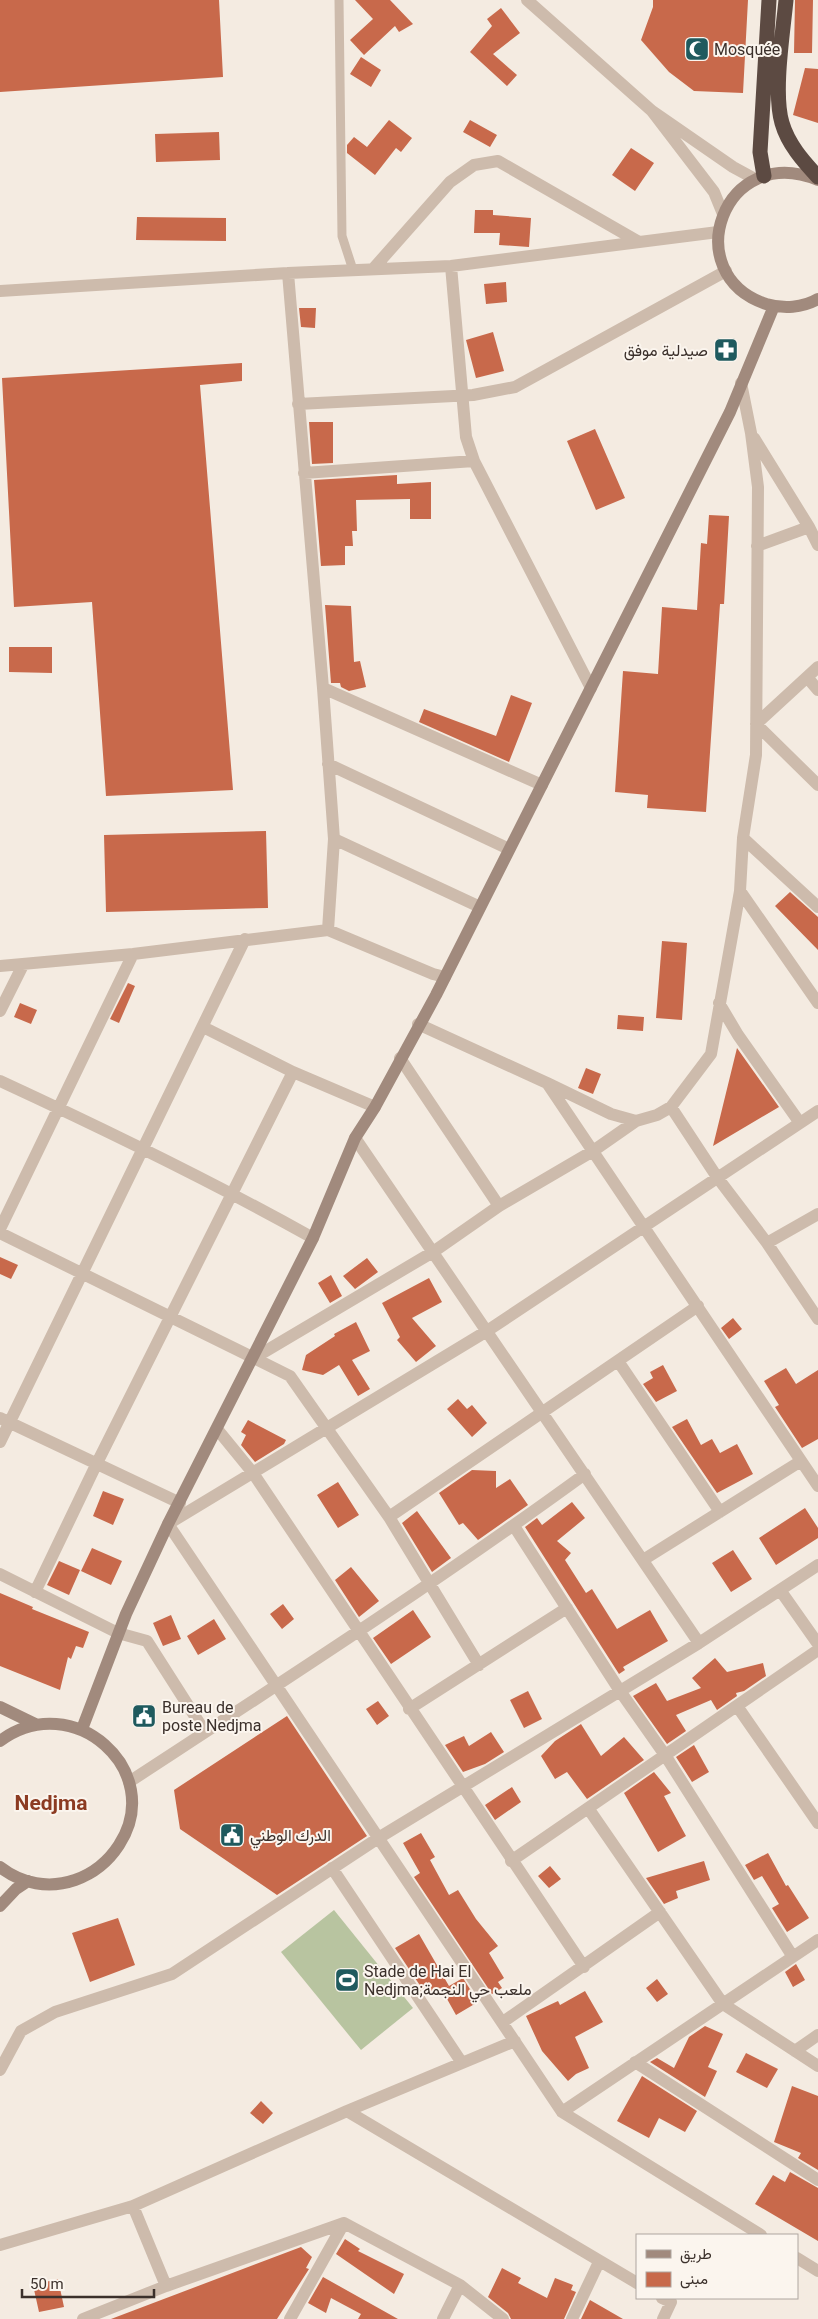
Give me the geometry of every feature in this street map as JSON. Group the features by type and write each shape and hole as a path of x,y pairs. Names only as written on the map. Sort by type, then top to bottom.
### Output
{"highway":[{"path":"760,178 769,0"},
{"path":"786,0 778,84 782,122 797,153 818,178"}],"street":[{"path":"527,0 652,111 733,167 760,178"},
{"path":"652,111 714,192 723,214"},
{"path":"373,269 450,182 474,165 498,161 639,242"},
{"path":"818,178 801,173 778,172 760,178 742,188 732,199 723,214 718,232 719,252 726,270 738,287 754,300 774,306 793,307 818,299"},
{"path":"0,291 288,273 451,266 718,232"},
{"path":"451,266 466,437 474,461 591,688"},
{"path":"298,404 461,395 515,388 726,270"},
{"path":"288,273 334,839 328,930"},
{"path":"82,1729 118,1634 168,1524 254,1358 313,1238 354,1138 375,1107 445,977 591,688 730,412 774,306"},
{"path":"254,1358 433,1252 499,1206 593,1151 636,1121 657,1115 671,1107 711,1054 718,1003 740,891 743,838 756,755 758,487 751,433 741,383"},
{"path":"751,433 809,527 818,545"},
{"path":"304,473 474,461"},
{"path":"757,546 809,527"},
{"path":"756,724 818,668"},
{"path":"808,677 818,690"},
{"path":"323,688 542,785"},
{"path":"756,724 818,785"},
{"path":"328,764 509,849"},
{"path":"743,838 818,907"},
{"path":"334,839 480,907"},
{"path":"740,891 818,1003"},
{"path":"0,966 133,954 328,930 433,974 445,977"},
{"path":"0,1442 5,1421 83,1274 245,939"},
{"path":"133,954 0,1231 290,1376 389,1517 479,1665"},
{"path":"0,1011 23,965"},
{"path":"718,1003 738,1035 800,1123"},
{"path":"418,1024 611,1114 636,1121"},
{"path":"202,1027 293,1072 375,1107"},
{"path":"400,1058 499,1206"},
{"path":"35,1592 96,1464 293,1072"},
{"path":"0,1081 144,1149 233,1194 313,1238"},
{"path":"547,1083 818,1486"},
{"path":"671,1107 717,1177 767,1243 818,1319"},
{"path":"168,1524 487,1331 818,1111"},
{"path":"354,1138 699,1643"},
{"path":"767,1243 818,1214"},
{"path":"389,1517 698,1306"},
{"path":"618,1361 720,1512"},
{"path":"5,1421 180,1503"},
{"path":"217,1429 252,1473 584,1967"},
{"path":"643,1560 801,1461"},
{"path":"128,1782 430,1583 514,1526 585,1474"},
{"path":"168,1524 380,1837 562,2112 759,2234"},
{"path":"514,1526 620,1691 665,1755 793,1956"},
{"path":"0,2070 21,2031 55,2012 172,1974 380,1837 699,1643 818,1565"},
{"path":"0,1574 118,1634 147,1641 205,1732"},
{"path":"780,1590 818,1644"},
{"path":"410,1709 567,1608"},
{"path":"511,1860 818,1650"},
{"path":"737,1706 818,1823"},
{"path":"0,1707 35,1724"},
{"path":"0,1741 13,1732 35,1724 59,1723 82,1729 102,1742 118,1760 128,1782 131,1809 125,1836 111,1858 89,1875 63,1884 36,1884 10,1875 0,1867"},
{"path":"588,1808 723,2004 818,2066"},
{"path":"332,1868 462,2063"},
{"path":"0,1906 16,1889 28,1881"},
{"path":"503,2022 660,1912"},
{"path":"562,2112 818,1940"},
{"path":"795,2051 818,2035"},
{"path":"0,2245 133,2206 347,2111 515,2041"},
{"path":"635,2062 818,2180"},
{"path":"347,2111 636,2282"},
{"path":"133,2206 166,2286"},
{"path":"290,2319 344,2223"},
{"path":"82,2319 166,2286 344,2223 460,2285 503,2319"},
{"path":"798,2259 818,2271"},
{"path":"572,2319 600,2262"},
{"path":"443,2319 460,2285"},
{"path":"663,2319 671,2302 664,2299"}],"lane":[{"path":"339,0 342,236 353,270"}],"green space":[{"name":"Stade de Hai El Nedjma;ملعب حي النجمة","path":"334,1910 413,2008 361,2050 281,1952"}],"building":[{"path":"0,0 219,0 223,77 0,92"},
{"path":"355,0 390,0 413,24 399,32 395,26 364,55 350,40 373,19"},
{"name":"Mosquée","path":"653,0 748,0 743,93 694,91 669,72 641,40 653,7"},
{"path":"795,0 813,0 812,53 794,53"},
{"path":"501,8 520,33 493,54 517,75 507,86 470,52 492,26 487,19"},
{"path":"361,57 381,70 371,87 350,74"},
{"path":"805,68 818,69 818,123 793,115"},
{"path":"389,120 412,138 401,152 396,148 375,175 347,153 347,145 354,137 367,147"},
{"path":"470,120 497,135 490,147 463,132"},
{"path":"219,132 220,160 156,162 155,134"},
{"path":"631,148 654,163 635,191 612,175"},
{"path":"475,210 493,210 493,215 531,218 529,247 499,245 500,233 474,233"},
{"path":"137,217 226,218 226,241 136,240"},
{"path":"506,282 507,302 486,304 484,284"},
{"path":"299,308 316,308 315,328 301,327"},
{"path":"493,332 504,371 476,378 466,340"},
{"path":"242,363 242,381 200,385 233,790 106,796 92,602 14,607 2,378"},
{"path":"309,422 333,422 333,463 312,464"},
{"path":"595,429 625,498 596,510 567,441"},
{"path":"397,475 397,484 431,482 431,519 410,519 410,499 356,500 357,531 352,531 353,546 345,546 345,565 321,566 314,480"},
{"path":"709,515 729,516 724,604 720,604 706,812 647,808 648,795 615,792 623,671 658,674 662,607 697,610 701,543 707,544"},
{"path":"325,605 351,606 354,662 360,661 366,687 349,691 341,687 340,683 331,683"},
{"path":"9,647 52,647 52,673 9,672"},
{"path":"511,695 532,703 509,762 419,722 424,709 496,736"},
{"path":"266,831 268,908 106,912 104,835"},
{"path":"790,892 818,917 818,950 775,906"},
{"path":"662,941 687,943 682,1020 656,1018"},
{"path":"128,983 135,986 119,1023 110,1019"},
{"path":"20,1003 37,1010 31,1024 14,1017"},
{"path":"618,1015 644,1017 643,1031 617,1029"},
{"path":"737,1048 779,1107 713,1146"},
{"path":"586,1068 601,1074 593,1094 578,1088"},
{"path":"0,1257 18,1265 11,1279 0,1274"},
{"path":"367,1258 378,1272 355,1289 343,1276"},
{"path":"331,1275 342,1296 330,1303 318,1283"},
{"path":"429,1278 442,1302 412,1318 436,1346 416,1362 397,1340 400,1337 382,1303"},
{"path":"733,1318 742,1329 729,1339 721,1328"},
{"path":"356,1322 370,1351 352,1360 370,1389 358,1396 339,1365 323,1375 302,1370 306,1355 335,1336 334,1334"},
{"path":"663,1365 677,1391 656,1402 643,1384 653,1378 650,1372"},
{"path":"786,1368 796,1384 818,1370 818,1439 802,1448 775,1407 779,1405 764,1381"},
{"path":"458,1399 467,1409 472,1405 487,1423 472,1437 447,1409"},
{"path":"687,1419 701,1445 712,1439 720,1453 737,1444 753,1474 717,1493 672,1427"},
{"path":"248,1420 286,1440 284,1444 255,1462 241,1445 246,1435 241,1432"},
{"path":"472,1470 496,1471 496,1488 510,1479 528,1505 478,1540 463,1523 459,1525 439,1493"},
{"path":"338,1482 359,1515 338,1528 317,1495"},
{"path":"103,1491 124,1499 113,1525 93,1516"},
{"path":"572,1502 585,1518 557,1541 571,1553 565,1560 586,1593 592,1589 617,1629 650,1610 668,1641 623,1667 625,1670 619,1674 525,1527 537,1518 542,1525"},
{"path":"805,1508 818,1528 818,1538 776,1565 759,1538"},
{"path":"417,1511 451,1558 432,1572 402,1523"},
{"path":"92,1548 122,1561 111,1585 81,1571"},
{"path":"733,1550 752,1579 731,1592 712,1563"},
{"path":"59,1561 80,1570 69,1595 47,1585"},
{"path":"351,1567 379,1601 359,1617 335,1580"},
{"path":"0,1593 33,1607 32,1609 89,1632 83,1648 76,1646 71,1659 68,1657 60,1690 0,1666"},
{"path":"283,1604 294,1619 282,1629 270,1614"},
{"path":"413,1610 431,1637 391,1664 373,1638"},
{"path":"171,1615 181,1639 163,1646 153,1623"},
{"path":"214,1619 226,1639 198,1655 187,1636"},
{"path":"715,1658 727,1672 763,1663 766,1676 744,1691 736,1693 737,1696 717,1710 711,1700 676,1715 686,1731 667,1744 633,1696 656,1683 667,1701 701,1688 692,1678"},
{"path":"528,1691 542,1719 524,1728 510,1700"},
{"path":"378,1701 389,1716 377,1725 366,1709"},
{"path":"287,1716 367,1836 277,1895 180,1829 174,1790"},
{"path":"581,1724 601,1756 624,1737 644,1760 587,1799 567,1772 555,1779 541,1756 555,1741"},
{"path":"491,1732 504,1752 485,1764 463,1772 445,1745 464,1736 469,1746"},
{"path":"694,1745 709,1772 692,1782 676,1757"},
{"path":"654,1772 671,1793 664,1796 686,1836 658,1852 624,1793"},
{"path":"512,1787 521,1802 495,1820 485,1805"},
{"path":"421,1833 435,1857 430,1860 449,1895 458,1890 476,1919 498,1946 489,1953 504,1978 498,1982 502,1988 492,1994 414,1877 420,1873 403,1843"},
{"path":"768,1853 786,1886 788,1885 809,1918 787,1932 772,1908 779,1904 762,1876 754,1880 745,1865"},
{"path":"704,1861 710,1880 676,1891 678,1898 664,1904 646,1878"},
{"path":"550,1866 561,1879 549,1888 538,1876"},
{"path":"118,1918 135,1965 90,1982 72,1933"},
{"path":"419,1934 449,1986 427,1996 395,1948"},
{"path":"796,1964 805,1980 793,1987 785,1972"},
{"path":"463,1978 478,2002 456,2015 442,1990"},
{"path":"657,1979 668,1994 657,2002 646,1988"},
{"path":"585,1991 603,2022 575,2037 589,2068 576,2074 568,2081 542,2051 526,2016 558,2001 560,2005"},
{"path":"705,2026 723,2034 708,2067 717,2071 705,2097 650,2062 657,2058 674,2068 689,2037"},
{"path":"746,2053 778,2069 767,2088 736,2072"},
{"path":"642,2076 697,2111 685,2132 659,2118 649,2138 617,2121"},
{"path":"792,2086 818,2096 818,2170 798,2158 801,2153 774,2142"},
{"path":"261,2101 273,2113 263,2124 250,2113"},
{"path":"790,2172 818,2188 818,2241 755,2204 773,2175 785,2182"},
{"path":"345,2239 360,2249 358,2251 404,2274 394,2294 336,2254"},
{"path":"301,2247 312,2257 306,2268 309,2269 277,2319 111,2319"},
{"path":"502,2268 521,2278 518,2283 547,2298 555,2278 573,2285 571,2290 576,2292 564,2319 511,2319 508,2313 488,2297"},
{"path":"323,2277 398,2319 358,2319 361,2314 331,2298 326,2313 308,2303"},
{"path":"58,2279 64,2307 39,2312 33,2285"},
{"path":"590,2300 623,2319 581,2319"}],"place":[{"name":"Mosquée","path":"697,49"},
{"name":"صيدلية موفق","path":"726,350"},
{"name":"Bureau de poste Nedjma","path":"144,1716"},
{"name":"الدرك الوطني","path":"232,1835"},
{"name":"Stade de Hai El Nedjma;ملعب حي النجمة","path":"347,1980"}],"district":[{"name":"Nedjma","path":"51,1803"}]}
